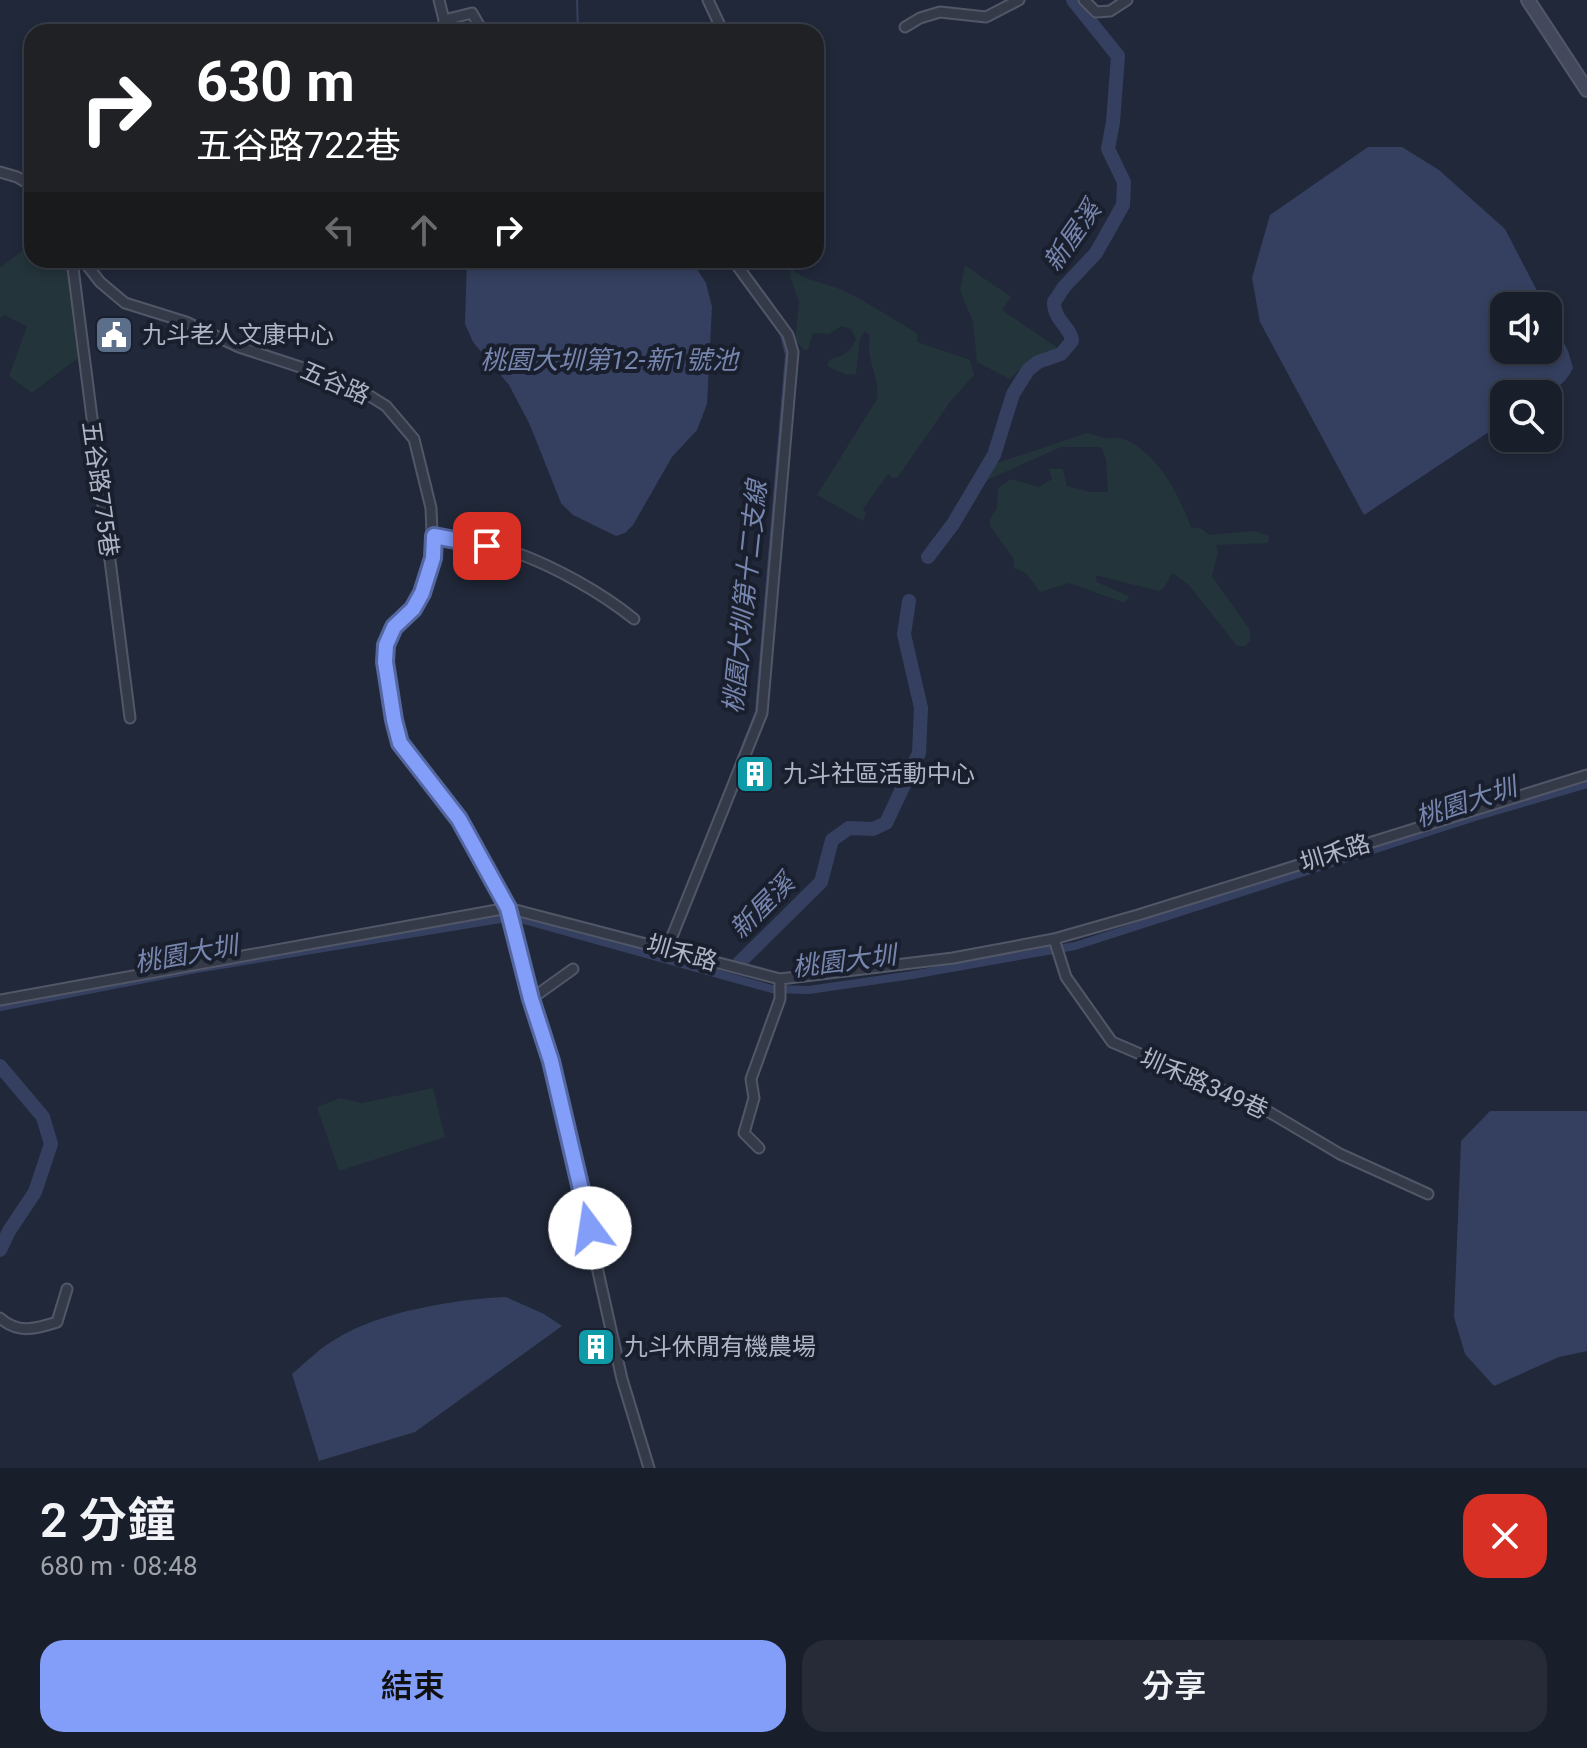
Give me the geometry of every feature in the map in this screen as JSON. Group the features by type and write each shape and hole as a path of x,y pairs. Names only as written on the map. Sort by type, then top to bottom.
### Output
{"main road":[{"path":"1528,0 1587,90"}],"street":[{"path":"439,0 444,24"},
{"path":"708,0 719,24"},
{"path":"905,27 940,12 986,17 1019,0"},
{"path":"1084,0 1096,12 1110,11 1127,0"},
{"path":"444,20 472,13 478,24"},
{"path":"0,172 24,181"},
{"name":"五谷路775巷","path":"73,268 130,718"},
{"name":"五谷路","path":"89,268 100,282 125,303 186,322 239,347 349,383 386,406 407,429 417,447 434,536 433,558 422,593 413,609 394,627 386,645 385,662 394,720 400,743 459,819 509,912 531,999 551,1061 622,1379 649,1468"},
{"path":"667,949 762,713 793,352 788,335 739,268"},
{"path":"434,536 514,552 591,589 634,619"},
{"name":"圳禾路","path":"0,1000 509,912 667,949 781,981 953,958 1054,941 1587,775"},
{"name":"圳禾路349巷","path":"1054,941 1066,977 1112,1042 1177,1076 1242,1096 1340,1154 1428,1194"},
{"path":"531,999 573,969"},
{"path":"759,1148 744,1133 754,1098 751,1079 781,995 781,981"},
{"path":"0,1318 16,1328 34,1330 57,1322 67,1289"}],"shaded area":[{"path":"24,249 24,268 69,268 83,354 32,393 9,376 27,326 4,315 0,319 0,268"},
{"path":"965,265 1011,297 1002,310 1058,348 1032,360 1010,379 977,362 973,322 960,290"},
{"path":"791,268 871,305 918,334 917,342 970,360 974,375 950,402 898,477 888,474 863,509 866,514 863,521 817,495 877,399 869,352 870,336 865,331 860,340 856,374 847,375 827,366 829,360 846,353 854,344 856,339 851,329 842,326 829,334 813,333 805,351 795,340 799,302 790,276"},
{"path":"1087,433 1124,439 1147,454 1166,476 1191,527 1202,529 1209,535 1255,531 1269,536 1268,543 1216,545 1218,552 1212,576 1250,630 1250,641 1245,646 1237,646 1188,584 1172,573 1159,591 1095,575 1097,582 1129,596 1125,603 1069,583 1040,592 1026,573 1014,568 1013,558 990,526 990,519 997,508 998,488 1011,479 1039,487 1052,479 1049,469 1063,469 1067,486 1090,492 1108,492 1106,459 1101,447 1061,447 987,480 994,464"},
{"path":"433,1088 445,1137 339,1171 317,1107 340,1098 362,1103"}],"water":[{"path":"1368,147 1402,147 1439,170 1505,229 1538,292 1490,292 1490,364 1562,364 1562,339 1573,368 1562,383 1562,380 1490,380 1490,431 1364,515 1260,322 1252,278 1270,215"},
{"name":"桃園大圳第12-新1號池","path":"467,268 696,268 706,283 712,307 707,404 697,430 672,457 633,525 625,533 616,536 573,515 561,503 530,425 509,385 473,342 465,324"},
{"path":"1490,1111 1587,1111 1587,1351 1559,1357 1494,1386 1465,1354 1454,1317 1461,1141"},
{"path":"506,1297 562,1326 415,1432 319,1461 292,1374 330,1343 373,1321 441,1304"}],"waterway":[{"name":"桃園大圳第十二支線","path":"577,0 578,24"},
{"name":"新屋溪","path":"928,557 953,524 994,455 1013,394 1028,370 1038,362 1061,354 1072,341 1054,302 1096,253 1123,205 1124,182 1108,149 1118,56 1073,0"},
{"name":"桃園大圳第十二支線","path":"706,839 756,711 786,355 781,335 732,268"},
{"name":"新屋溪","path":"739,963 821,882 832,840 849,828 873,829 886,823 919,753 921,708 904,634 909,601"},
{"name":"桃園大圳","path":"0,1007 196,969 513,917 772,989 809,990 1075,946 1587,784"},
{"path":"0,1066 43,1117 51,1144 35,1192 0,1250"}],"place":[{"name":"九斗老人文康中心","path":"114,335"},
{"name":"九斗社區活動中心","path":"755,774"},
{"name":"九斗休閒有機農場","path":"596,1347"}],"route":[{"path":"487,546 434,536 433,558 422,593 413,609 394,627 386,645 385,662 400,743 459,819 508,908 531,999 551,1061 590,1228"}]}
